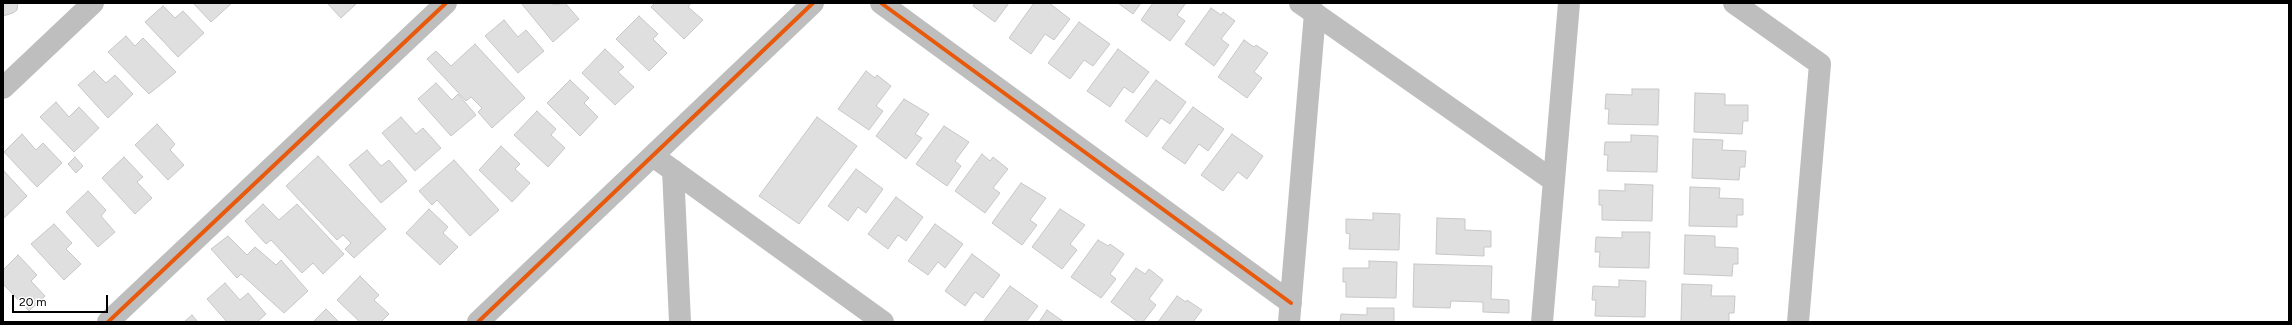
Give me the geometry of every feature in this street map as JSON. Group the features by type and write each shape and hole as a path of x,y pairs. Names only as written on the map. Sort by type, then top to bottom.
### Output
{"street":[{"path":"3,88 93,3"},
{"path":"108,322 446,3"},
{"path":"478,322 814,3"},
{"path":"882,3 1290,312"},
{"path":"1542,322 1569,3"},
{"path":"1734,3 1820,64 1798,322"},
{"path":"1290,312 1307,8"},
{"path":"1307,8 1554,181"},
{"path":"653,156 883,322"},
{"path":"673,170 680,322"}],"building":[{"path":"3,3 18,3 17,10 3,16"},
{"path":"193,3 232,3 211,22"},
{"path":"327,3 357,3 341,18"},
{"path":"521,3 552,3 553,5 565,3 579,19 553,42"},
{"path":"655,3 691,3 688,7 703,20 684,39 651,7"},
{"path":"975,3 1009,3 995,22 973,6"},
{"path":"1034,3 1049,3 1070,19 1054,40 1045,34 1031,54 1009,38"},
{"path":"1118,3 1141,3 1133,14"},
{"path":"1153,3 1186,3 1177,15 1185,21 1170,41 1141,20"},
{"path":"163,6 175,18 183,11 204,33 178,57 145,22"},
{"path":"1211,8 1221,15 1223,12 1235,21 1221,39 1229,45 1214,66 1185,44"},
{"path":"639,16 658,34 653,39 667,53 649,71 616,39"},
{"path":"504,20 518,37 526,30 544,51 518,73 485,36"},
{"path":"1079,22 1110,44 1093,66 1084,60 1070,79 1048,63"},
{"path":"126,36 135,46 143,38 176,72 149,94 108,52"},
{"path":"1244,40 1254,47 1256,45 1268,53 1254,72 1262,78 1247,98 1218,77"},
{"path":"475,44 525,98 492,128 478,112 482,108 471,97 466,101 427,59 436,51 451,66"},
{"path":"605,49 624,67 618,72 634,87 615,105 582,73"},
{"path":"1118,49 1149,72 1133,93 1124,87 1110,107 1087,91"},
{"path":"94,71 106,83 115,75 133,94 108,118 78,85"},
{"path":"866,71 875,78 877,75 891,86 876,106 883,111 869,130 838,109"},
{"path":"570,80 589,98 584,103 598,117 580,136 547,103"},
{"path":"1156,80 1186,102 1170,124 1161,118 1147,137 1125,121"},
{"path":"436,83 452,100 458,94 476,115 451,136 418,99"},
{"path":"1632,89 1659,89 1658,125 1608,124 1609,109 1605,109 1606,94 1632,95"},
{"path":"1695,93 1725,94 1725,105 1748,105 1748,121 1743,121 1742,134 1694,132"},
{"path":"904,99 929,114 915,134 922,138 906,159 876,136"},
{"path":"56,102 69,117 79,107 99,128 74,152 40,117"},
{"path":"1193,107 1224,129 1208,151 1199,144 1185,164 1162,148"},
{"path":"537,111 556,129 551,135 565,148 548,167 514,135"},
{"path":"401,117 416,134 423,128 441,148 415,171 382,133"},
{"path":"817,117 857,146 799,224 759,196"},
{"path":"157,124 175,144 170,150 184,165 168,180 135,145"},
{"path":"944,126 969,142 955,161 961,166 947,186 916,164"},
{"path":"22,134 36,150 43,143 62,163 37,187 4,152"},
{"path":"1232,134 1263,156 1247,179 1238,172 1223,191 1201,175"},
{"path":"1631,135 1658,136 1657,172 1607,171 1608,155 1604,155 1605,142 1631,142"},
{"path":"1693,139 1723,140 1722,150 1746,151 1745,167 1740,167 1739,180 1692,178"},
{"path":"501,146 520,164 515,169 530,183 512,202 479,170"},
{"path":"367,150 381,166 389,160 407,181 381,203 349,165"},
{"path":"982,154 990,161 993,157 1008,169 993,188 1000,193 985,213 955,191"},
{"path":"318,156 386,229 354,258 345,249 351,243 343,235 337,240 286,186"},
{"path":"75,157 83,166 76,173 68,164"},
{"path":"124,157 143,177 137,182 152,198 135,214 102,178"},
{"path":"454,160 499,210 470,236 437,200 432,205 419,191"},
{"path":"856,169 883,189 866,213 858,207 848,221 828,206"},
{"path":"4,171 27,196 3,219 3,172"},
{"path":"1021,183 1046,198 1030,220 1037,225 1022,245 992,223"},
{"path":"1625,184 1653,185 1652,221 1602,220 1602,205 1599,205 1599,190 1625,191"},
{"path":"1690,187 1720,188 1719,198 1743,199 1743,215 1737,215 1737,227 1689,226"},
{"path":"88,191 106,210 101,216 115,232 98,247 66,212"},
{"path":"896,197 923,217 906,241 898,235 888,249 868,234"},
{"path":"263,204 279,220 297,204 344,254 323,274 313,263 302,273 271,240 266,244 245,221"},
{"path":"429,209 448,227 443,233 458,247 440,265 406,233"},
{"path":"1060,209 1085,225 1070,244 1077,250 1062,269 1032,247"},
{"path":"1373,213 1400,214 1399,250 1349,249 1350,234 1346,233 1346,219 1373,220"},
{"path":"1437,218 1465,219 1465,230 1491,231 1491,247 1484,247 1484,256 1436,254"},
{"path":"54,224 72,243 66,249 81,264 64,280 31,244"},
{"path":"935,224 963,244 945,268 938,262 928,275 908,261"},
{"path":"1622,232 1650,232 1649,268 1599,267 1600,252 1595,252 1596,237 1622,238"},
{"path":"1685,235 1715,236 1715,247 1738,248 1738,264 1733,264 1732,276 1684,274"},
{"path":"228,236 247,255 255,247 276,265 281,260 308,291 284,313 241,274 237,278 211,249"},
{"path":"1098,240 1108,246 1110,244 1124,254 1110,274 1116,279 1101,298 1071,277"},
{"path":"972,254 1000,275 983,298 975,292 965,306 945,291"},
{"path":"18,255 37,275 31,281 45,296 29,311 3,284 3,270"},
{"path":"1369,261 1397,262 1396,298 1346,297 1346,282 1343,282 1343,268 1369,268"},
{"path":"1414,264 1492,266 1491,299 1509,300 1509,313 1483,312 1483,302 1451,301 1450,308 1413,307"},
{"path":"1136,268 1145,274 1149,269 1163,280 1149,299 1156,305 1143,322 1138,322 1111,302"},
{"path":"360,276 379,295 374,300 389,314 381,322 360,322 337,300"},
{"path":"1619,280 1646,281 1645,317 1595,316 1596,300 1592,300 1593,286 1619,287"},
{"path":"225,283 240,300 248,293 266,314 257,322 227,322 207,299"},
{"path":"1682,284 1712,285 1711,296 1735,296 1734,313 1729,313 1729,322 1681,322"},
{"path":"1010,286 1038,306 1026,322 983,322"},
{"path":"1177,296 1186,302 1187,300 1202,310 1193,322 1158,322"},
{"path":"1367,308 1394,308 1394,322 1340,322 1341,314 1367,315"},
{"path":"326,309 339,322 313,322"},
{"path":"1047,310 1064,322 1039,322"},
{"path":"192,315 198,322 184,322"}],"cycle path":[{"path":"108,322 446,3"},
{"path":"478,322 813,3"},
{"path":"881,3 1291,303"}]}
